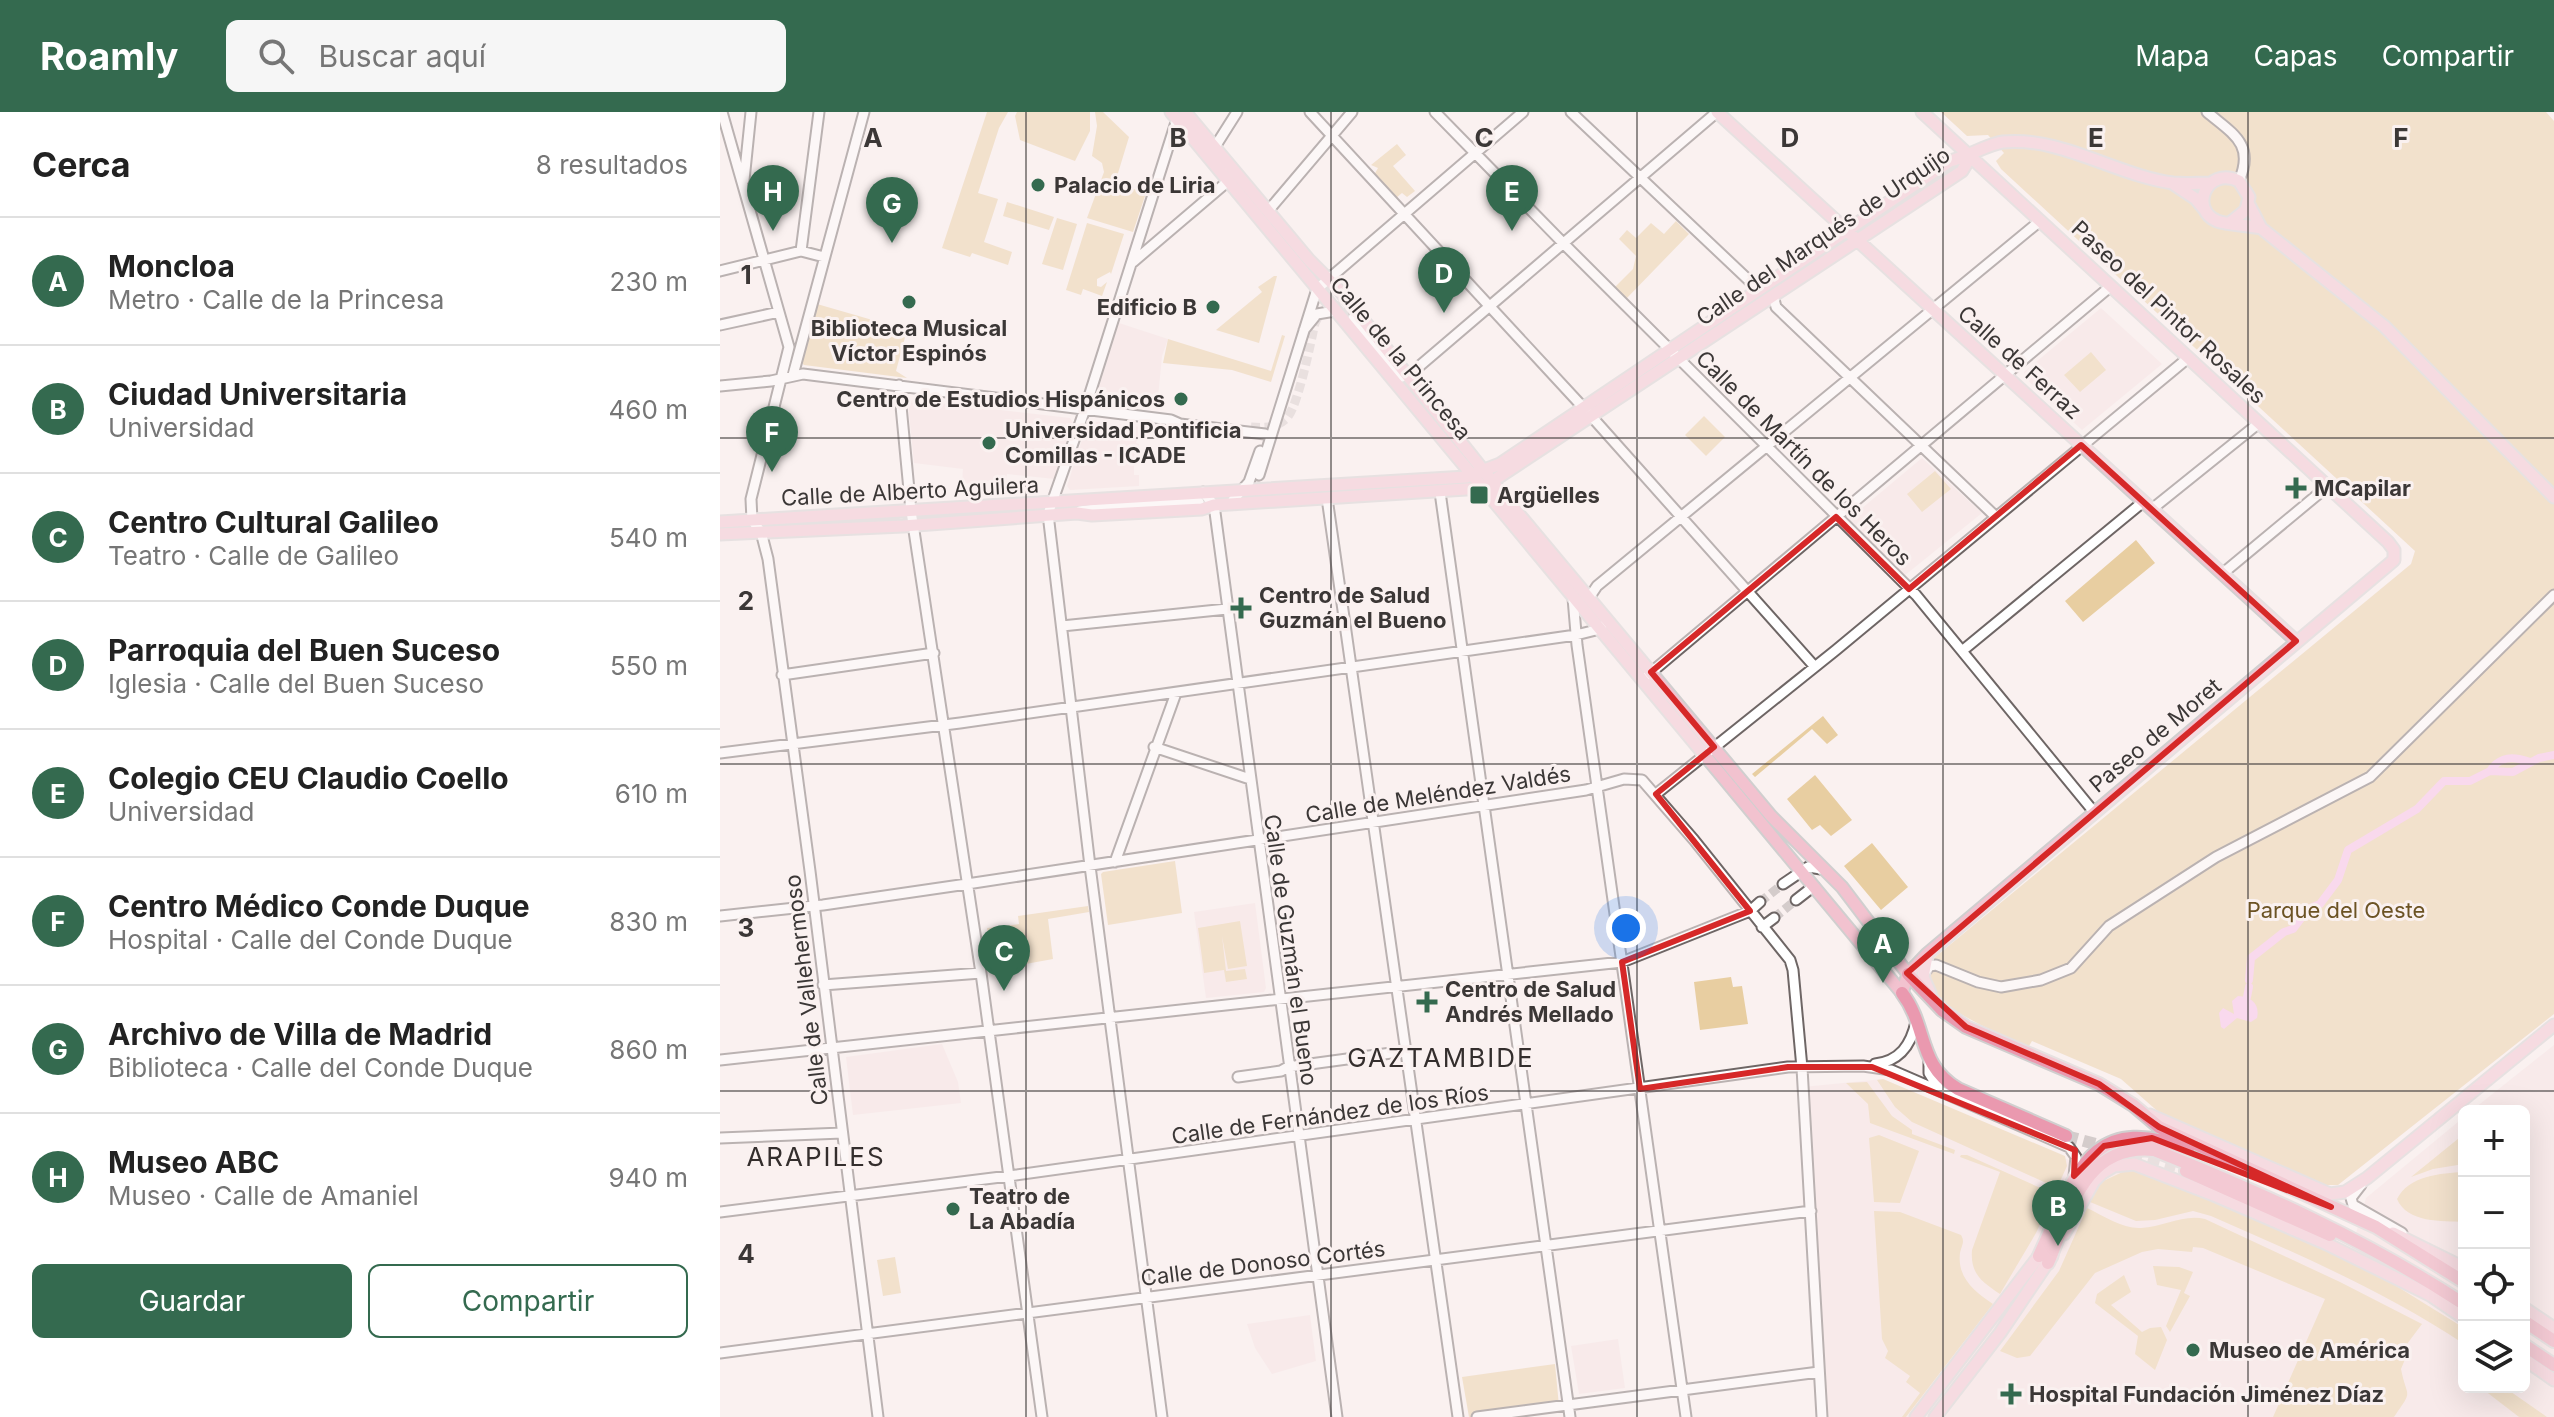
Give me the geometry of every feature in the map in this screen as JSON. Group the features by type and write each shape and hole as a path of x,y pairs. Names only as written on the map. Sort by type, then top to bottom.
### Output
{"highway":[{"path":"1908,974 1933,1001 1966,1027 2099,1084 2133,1105 2159,1127 2376,1227 2458,1278"},
{"name":"Calle de la Princesa","path":"1902,993 1917,1018 1929,1061"},
{"path":"1929,1061 1942,1079 1958,1089 2066,1136"},
{"path":"2043,1259 2074,1176 2091,1155 2104,1146 2134,1136 2186,1148 2295,1196 2331,1207"},
{"path":"2043,1259 2089,1174 2109,1157 2133,1149 2154,1150 2329,1225 2390,1257 2458,1300"},
{"path":"2176,1166 2337,1237 2450,1295"},
{"path":"2530,1325 2554,1341"},
{"path":"2530,1349 2554,1365"}],"main road":[{"name":"Calle de Ferraz","path":"1717,112 2296,641"},
{"name":"Paseo del Pintor Rosales","path":"1922,112 2388,542"},
{"name":"Calle de la Princesa","path":"1178,114 1215,148 1309,260 1329,278 1409,375 1479,474"},
{"name":"Calle de la Princesa","path":"1178,114 1227,182 1488,485 1573,598 1603,625 1710,751 1801,871 1902,993"},
{"path":"1971,156 2003,142 2044,145 2172,183 2211,183 2224,177 2239,181 2247,190 2248,203 2261,228 2384,326 2554,497"},
{"name":"Calle del Marqués de Urquijo","path":"1488,485 1669,350 1758,289 1941,166 1971,156"},
{"name":"Calle del Marqués de Urquijo","path":"1479,474 1679,358 1962,171 1971,156"},
{"path":"2172,183 2196,199 2217,221 2261,228"},
{"path":"2206,211 2203,196 2211,183"},
{"path":"2231,222 2243,215 2248,203"},
{"name":"Calle de Alberto Aguilera","path":"720,534 914,525 1050,509 1201,497 1243,489 1260,482 1458,478 1479,474"},
{"name":"Calle de la Princesa","path":"1488,485 1589,598 1603,625"},
{"name":"Calle de Alberto Aguilera","path":"720,522 911,511 1050,509 1092,515 1440,492 1488,485"},
{"name":"Paseo de Moret","path":"1908,974 1927,954 2394,560 2394,550 2388,542"},
{"name":"Calle de la Princesa","path":"1710,751 1842,887 1890,946 1908,974"},
{"path":"1927,954 1923,974 1933,1001"},
{"path":"1902,993 1908,974"},
{"path":"2133,1105 2180,1130 2330,1194 2345,1192 2367,1178 2554,1025"},
{"path":"1925,1417 2003,1315 2094,1181 2114,1166 2134,1164 2214,1195 2327,1244 2434,1297"},
{"path":"2376,1227 2411,1240 2458,1265"},
{"path":"1943,1417 1991,1354 2043,1259"},
{"path":"1916,1417 2043,1259"},
{"path":"2388,1264 2458,1314"},
{"path":"2530,1312 2554,1328"},
{"path":"1935,1417 2000,1333"},
{"path":"2530,1363 2554,1380"}],"street":[{"path":"722,112 724,134 744,188 789,347 751,499 752,520 761,532"},
{"path":"744,188 751,112"},
{"path":"801,251 819,112"},
{"path":"793,375 864,112"},
{"path":"1210,161 1237,112"},
{"path":"1310,112 1587,412 1815,667"},
{"path":"1268,211 1352,112"},
{"name":"Calle de Martín de los Heros","path":"1435,112 1909,589 2094,812"},
{"path":"1201,497 1214,505 1233,500 1260,482 1291,387 1290,371 1317,289 1523,112"},
{"path":"1571,112 1758,289"},
{"path":"1409,375 1717,112"},
{"path":"2207,112 2237,137 2244,148 2246,163 2239,181"},
{"path":"1162,1417 1090,866 1050,509 1085,409 1178,114"},
{"path":"1130,264 1227,182"},
{"path":"1589,598 1597,586 2040,221"},
{"path":"720,271 801,251 824,257"},
{"path":"1648,676 2111,286"},
{"path":"1773,295 1776,307 1995,516"},
{"path":"1302,332 1317,314 1335,311"},
{"path":"720,325 779,312"},
{"name":"Calle de la Princesa","path":"1353,318 1412,389 1425,398"},
{"path":"788,342 801,343"},
{"path":"1822,1417 1802,1068 1793,970 1790,960 1656,794 1726,740 2188,358"},
{"path":"1233,500 1251,479 1282,381 1290,371"},
{"path":"720,386 803,374 1265,434"},
{"path":"899,385 911,511 981,973 1042,1417"},
{"path":"1171,420 1181,418 1251,427"},
{"path":"1962,651 2259,423"},
{"path":"2222,574 2328,486"},
{"path":"1440,492 1570,1417"},
{"name":"Calle de Alberto Aguilera","path":"1077,513 1201,497"},
{"path":"1327,498 1458,1417"},
{"name":"Calle de Guzmán el Bueno","path":"1214,505 1337,1417"},
{"name":"Calle de Vallehermoso","path":"761,532 768,559 878,1417"},
{"path":"1923,974 1930,966 1936,965 1983,984 2009,987 2071,968 2109,926 2216,857 2370,777 2554,595"},
{"path":"1573,598 1686,1417"},
{"path":"1062,626 1227,609"},
{"path":"720,753 1350,668 1576,635 1603,625"},
{"path":"782,675 934,653"},
{"path":"1115,862 1176,693"},
{"path":"1154,747 1250,779"},
{"name":"Calle de Meléndez Valdés","path":"720,916 813,906 1090,866 1484,806 1635,778 1642,780 1656,794"},
{"name":"Calle de la Princesa","path":"1801,871 1817,867 1842,887"},
{"path":"1783,884 1801,871"},
{"path":"1796,900 1814,886"},
{"path":"720,1060 1622,962 1750,911 1760,902"},
{"path":"1762,927 1774,918"},
{"path":"823,985 981,973"},
{"path":"1863,1066 1887,1062 1902,1053 1911,1039 1917,1018"},
{"path":"1238,1077 1406,1051"},
{"path":"1929,1061 1932,1081 1941,1092"},
{"name":"Calle de Fernández de los Ríos","path":"720,1212 1009,1176 1788,1067 1863,1066 1891,1070 2069,1147 2076,1157 2074,1176"},
{"path":"720,1138 842,1133"},
{"path":"2367,1178 2352,1195 2353,1205 2411,1240"},
{"name":"Calle de Donoso Cortés","path":"720,1353 1811,1211"},
{"path":"1477,1417 1819,1372"}],"highlighted area":[{"path":"2081,445 2296,641 1907,973 1966,1027 2099,1084 2159,1127 2331,1207 2152,1138 2104,1146 2074,1176 2075,1150 1872,1067 1788,1067 1640,1089 1622,962 1750,911 1656,794 1714,747 1651,672 1836,517 1909,589"}],"shaded area":[{"path":"2101,308 2162,364 2082,430 2024,377 2024,372"},
{"path":"1119,323 1168,339 1162,356 1157,408 1099,401 1096,396"},
{"name":"Universidad Pontificia Comillas - ICADE","path":"912,400 1070,418 1073,423 1055,479 1007,474 1005,488 962,483 963,469 914,463 908,404"},
{"path":"1091,421 1141,427 1136,443 1139,444 1139,461 1134,462 1134,475 1139,475 1139,486 1070,490 1067,486 1087,424"},
{"path":"1922,458 1982,513 1904,576 1849,519"},
{"path":"1255,903 1264,992 1206,998 1194,912"},
{"path":"2238,996 2254,1002 2257,1018 2251,1022 2237,1018 2224,1029 2219,1013 2223,1008 2234,1014 2232,1001"},
{"path":"942,1044 958,1082 961,1103 853,1115 846,1057"},
{"path":"2554,1045 2554,1417 1822,1417 1803,1087 1883,1079 2101,1174 2128,1168 2157,1177 2347,1265 2366,1198 2458,1122 2458,1393 2530,1393 2530,1105 2479,1105"},
{"path":"1310,1315 1316,1361 1272,1374 1255,1348 1247,1324"},
{"path":"1618,1339 1625,1388 1579,1394 1571,1346"}],"green space":[{"path":"987,112 1008,112 999,128 978,193 998,199 984,242 1012,252 1008,265 972,253 970,257 942,248"},
{"path":"1017,112 1090,112 1090,131 1075,161 1020,140 1015,116"},
{"path":"1095,112 1103,112 1129,137 1115,183 1146,193 1133,232 1087,218 1104,172 1102,163 1092,156 1097,126"},
{"name":"Parque del Oeste","path":"1941,112 2546,112 2554,121 2554,1014 2338,1185 2298,1177 2171,1123 2121,1079 2032,1041 2029,1046 1987,1028 1944,1002 1926,980 1929,962 2411,564 2415,551 2001,169 1996,161 2004,153 1988,135 1967,136"},
{"path":"1397,144 1406,155 1393,166 1415,191 1407,197 1402,193 1396,198 1374,175 1378,168 1371,165"},
{"path":"1007,202 1054,217 1049,230 1003,216"},
{"path":"1057,218 1077,224 1063,270 1042,264"},
{"path":"1676,221 1689,234 1626,299 1615,287 1633,269 1636,256 1619,239 1627,230 1636,238 1651,223 1664,234"},
{"path":"1087,223 1124,234 1111,274 1097,279 1097,286 1101,287 1107,282 1102,296 1083,289 1081,295 1066,290"},
{"path":"1277,276 1259,343 1216,330 1262,292 1258,287"},
{"path":"817,304 907,330 896,371 907,378 804,365 801,362"},
{"path":"1282,335 1285,336 1271,382 1232,370 1163,363 1168,339 1271,371"},
{"path":"2091,352 2106,370 2080,392 2064,375"},
{"path":"1704,416 1725,437 1706,456 1685,435"},
{"path":"1935,471 1951,489 1922,512 1907,494"},
{"path":"2136,540 2155,563 2083,622 2065,601"},
{"path":"1823,716 1838,735 1827,744 1812,729 1755,777 1752,774"},
{"path":"1815,775 1852,820 1831,836 1820,825 1812,830 1787,799"},
{"path":"1872,843 1908,887 1881,910 1844,866"},
{"path":"1175,861 1182,913 1108,925 1103,872"},
{"path":"1088,906 1089,912 1048,919 1053,959 993,970 987,928 1019,924 1018,916"},
{"path":"1240,921 1247,966 1228,969 1222,936 1226,971 1245,969 1247,979 1226,982 1224,970 1204,973 1198,928"},
{"path":"1731,977 1733,987 1742,986 1748,1024 1700,1030 1694,982"},
{"path":"1883,1079 2065,1156 2067,1166 2057,1188 1912,1122 1895,1107 1877,1080"},
{"path":"1867,1082 1892,1116 1912,1130 1912,1134 1955,1150 1954,1154 1870,1123 1868,1104 1846,1083"},
{"path":"1879,1135 1919,1151 1900,1203 1874,1202 1869,1138"},
{"path":"2458,1139 2458,1165 2411,1177"},
{"path":"1961,1155 2054,1194 2036,1233 2000,1294 1978,1276 1972,1250 2000,1172"},
{"path":"2127,1170 2139,1170 2343,1257 2458,1324 2458,1340 2372,1290 2211,1216 2193,1211 2136,1221 2090,1202 2101,1182"},
{"path":"2458,1173 2458,1222 2417,1217 2402,1207 2397,1199 2409,1185 2436,1175"},
{"path":"2087,1208 2134,1228 2189,1218 2205,1219 2422,1324 2401,1352 2406,1357 2401,1369 2407,1394 2404,1402 2394,1417 2273,1417 2325,1299 2203,1248 2193,1247 2192,1252 2158,1249 2142,1252 2095,1273 2030,1356 2017,1358 2000,1351 2059,1271"},
{"path":"1874,1211 1900,1212 1961,1235 1960,1262 1964,1277 1993,1304 1906,1417 1902,1417 1920,1393 1906,1382 1910,1376 1885,1358 1888,1351 1882,1339"},
{"path":"895,1257 901,1293 883,1296 877,1260"},
{"path":"2153,1266 2179,1267 2193,1272 2184,1293 2190,1296 2170,1332 2166,1326 2181,1290 2157,1285"},
{"path":"2124,1275 2131,1292 2111,1305 2142,1332 2161,1327 2167,1340 2155,1370 2135,1354 2138,1336 2095,1303 2097,1294"},
{"path":"1555,1364 1559,1406 1469,1417 1462,1377"},
{"path":"2488,1393 2513,1393 2547,1417 2519,1417"}],"waterway":[{"path":"2249,980 2251,958 2284,932 2293,929 2308,909 2320,904 2338,880 2348,850 2417,809 2444,781 2470,781 2490,771 2513,772 2539,758 2554,755"},
{"path":"2490,771 2498,762 2507,759 2530,762"},
{"path":"2247,997 2249,987"}],"tunnel":[{"path":"1251,427 1274,426 1291,412 1304,374 1315,323 1321,312 1335,305 1345,308 1353,318"},
{"path":"1206,500 1242,491 1259,475"},
{"path":"1760,902 1783,884"},
{"path":"1774,918 1796,900"},
{"path":"2066,1136 2110,1148"},
{"path":"2131,1153 2176,1166"}],"place":[{"name":"Palacio de Liria","path":"1038,185"},
{"name":"Museo ABC","path":"773,231"},
{"name":"Colegio CEU Claudio Coello","path":"1512,231"},
{"name":"Archivo de Villa de Madrid","path":"892,243"},
{"name":"Biblioteca Musical Víctor Espinós","path":"909,302"},
{"name":"Edificio B","path":"1213,307"},
{"name":"Parroquia del Buen Suceso","path":"1444,313"},
{"name":"Centro de Estudios Hispánicos","path":"1181,399"},
{"name":"Universidad Pontificia Comillas - ICADE","path":"989,443"},
{"name":"Centro Médico Conde Duque","path":"772,472"},
{"name":"MCapilar","path":"2296,488"},
{"name":"Argüelles","path":"1479,495"},
{"name":"Centro de Salud Guzmán el Bueno","path":"1241,608"},
{"name":"Moncloa","path":"1883,983"},
{"name":"Centro Cultural Galileo","path":"1004,991"},
{"name":"Centro de Salud Andrés Mellado","path":"1427,1002"},
{"name":"Teatro de La Abadía","path":"953,1209"},
{"name":"Ciudad Universitaria","path":"2058,1246"},
{"name":"Museo de América","path":"2193,1350"},
{"name":"Hospital Fundación Jiménez Díaz","path":"2011,1394"}],"district":[{"name":"GAZTAMBIDE","path":"1441,1058"},
{"name":"ARAPILES","path":"816,1157"}]}
